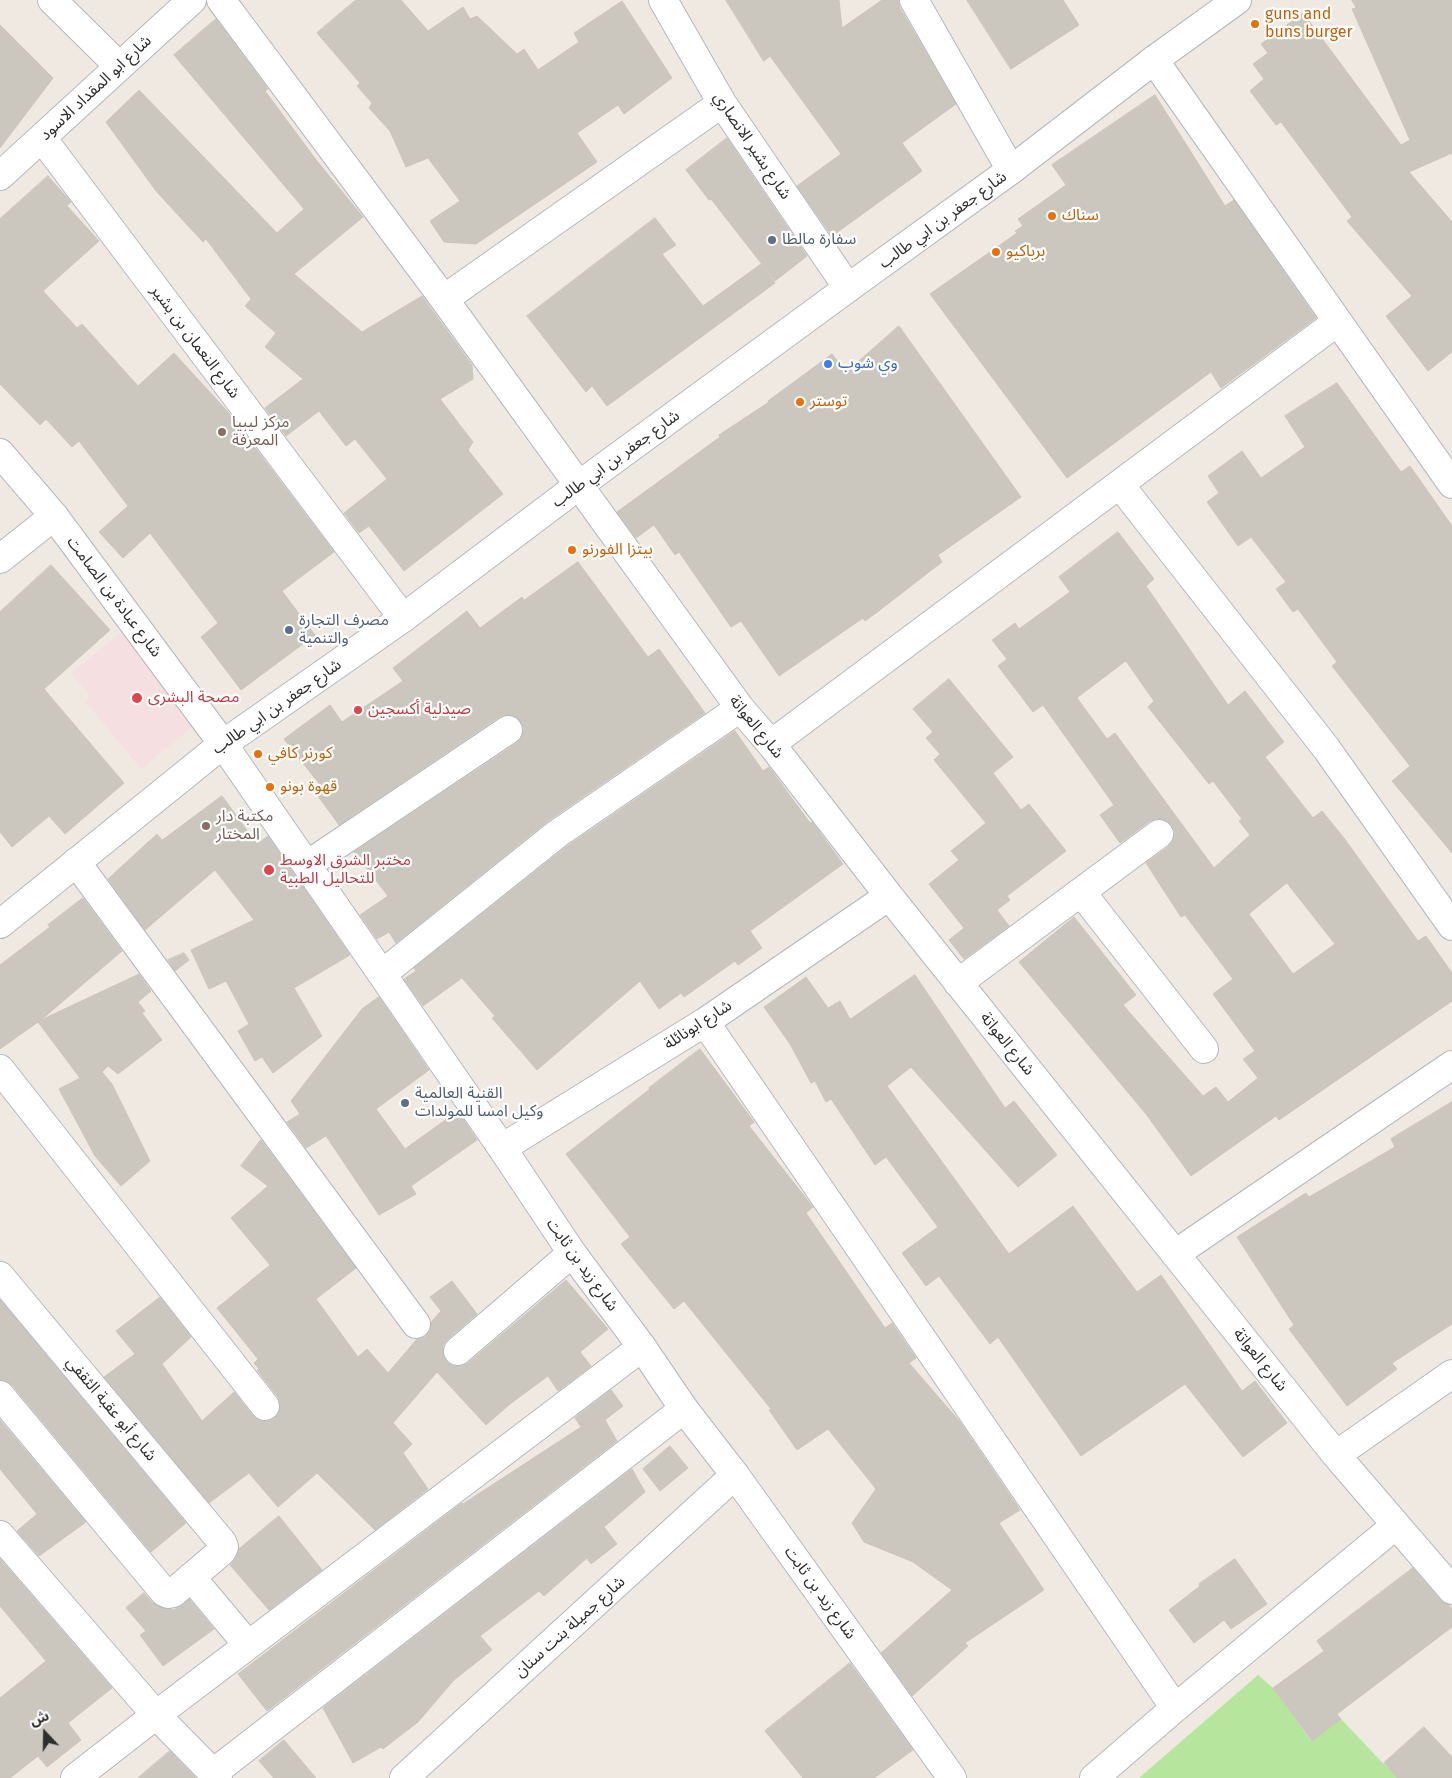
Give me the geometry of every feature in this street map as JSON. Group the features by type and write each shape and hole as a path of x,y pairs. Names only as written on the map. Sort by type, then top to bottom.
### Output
{"street":[{"path":"52,0 119,66"},
{"name":"شارع ابو المقداد الاسود","path":"0,176 192,0"},
{"name":"شارع العواتة","path":"221,0 444,299 740,708 771,744 958,983 1336,1455 1452,1590"},
{"name":"شارع بشير الانصاري","path":"664,0 722,103 848,288"},
{"path":"914,0 1011,170"},
{"name":"شارع جعفر بن ابي طالب","path":"0,924 223,744 403,618 578,486 1011,170 1154,60 1236,0"},
{"path":"1154,60 1452,484"},
{"path":"444,299 722,103"},
{"name":"شارع النعمان بن بشير","path":"42,138 403,618"},
{"path":"771,744 1337,322"},
{"name":"شارع عبادة بن الصامت","path":"0,453 54,516 223,744"},
{"path":"1120,485 1326,748 1452,926"},
{"path":"0,559 54,516"},
{"path":"382,974 556,834 740,708"},
{"path":"307,865 508,730"},
{"name":"شارع زيد بن ثابت","path":"223,744 502,1148 572,1253 642,1347 684,1409 735,1475 952,1778"},
{"path":"958,983 1159,834"},
{"path":"76,862 416,1324"},
{"path":"1080,892 1204,1049"},
{"name":"شارع ابونائلة","path":"502,1148 705,1022 889,896"},
{"path":"705,1022 1175,1708"},
{"path":"1175,1254 1452,1065"},
{"path":"0,1069 265,1406"},
{"path":"458,1351 572,1253"},
{"name":"شارع أبو عقبة الثقفي","path":"0,1276 222,1542 224,1547 222,1551 192,1577"},
{"path":"75,1778 642,1347"},
{"path":"1336,1455 1452,1374"},
{"path":"0,1395 164,1592 168,1594 173,1593 192,1577 248,1645"},
{"path":"0,1534 156,1715 215,1775 684,1409"},
{"name":"شارع جميلة بنت سنان","path":"404,1778 735,1475"},
{"path":"1094,1778 1175,1708 1396,1525"}],"shaded area":[{"name":"مصحة البشرى","path":"128,627 203,718 141,769 85,701 90,696 71,673"}],"green space":[{"path":"1258,1675 1273,1688 1311,1741 1341,1719 1397,1778 1139,1778"}],"building":[{"path":"356,0 401,0 428,31 463,7 470,19 477,16 517,54 524,49 538,70 579,42 574,33 622,1 672,78 624,114 618,105 577,133 597,162 476,244 444,242 430,221 460,201 428,158 406,167 390,131 369,108 372,103 357,86 360,83 317,33"},
{"path":"726,0 839,0 842,28 882,0 898,0 900,8 956,104 902,143 922,171 832,236 797,186 841,154 770,56 764,61"},
{"path":"967,0 1063,0 1079,25 1011,69"},
{"path":"1352,0 1452,0 1452,153 1409,172 1452,222 1452,352 1428,371 1386,316 1412,296 1347,221 1352,217 1281,122 1276,125 1250,91 1264,79 1253,64 1268,53 1261,44 1303,13 1401,145 1410,140 1352,9 1356,8"},
{"path":"216,19 268,89 265,91 317,161 363,217 294,274 362,332 422,296 472,365 473,379 440,399 473,442 468,450 503,494 404,571 369,526 359,533 344,513 387,479 355,439 346,446 319,411 286,436 265,408 303,379 265,347 276,333 245,306 251,299 206,239 203,242 156,191 106,122 139,90 277,233 304,209 174,55"},
{"path":"0,25 53,78 0,148"},
{"path":"1155,95 1225,206 1234,200 1316,318 1221,388 1211,372 1067,478 930,294 1017,233 1015,231 1023,226 1018,219 1066,185 1052,165"},
{"path":"727,138 807,256 775,281 686,170"},
{"path":"48,176 71,202 67,206 99,241 43,291 77,328 82,324 138,386 174,353 228,412 334,552 282,591 315,635 241,690 201,637 218,623 150,533 123,558 99,532 128,506 79,441 72,447 46,419 40,425 0,384 0,219"},
{"path":"655,218 676,245 662,254 703,306 761,264 775,283 607,406 592,386 586,392 527,316"},
{"path":"899,326 1021,497 938,555 942,562 876,613 865,621 863,618 779,676 741,621 731,627 679,552 675,555 654,525 636,538 617,512 720,437 719,435 769,402 832,354 846,372"},
{"path":"1337,383 1401,472 1410,466 1452,526 1452,853 1392,781 1410,766 1332,666 1337,662 1298,609 1293,612 1276,589 1286,582 1251,537 1238,546 1207,502 1219,493 1208,476 1242,451 1261,478 1305,447 1285,416"},
{"path":"1118,532 1154,579 1146,586 1228,705 1245,691 1284,742 1265,757 1313,818 1322,811 1344,838 1418,941 1426,936 1452,973 1452,1001 1279,1120 1276,1116 1191,1176 1146,1114 1019,962 1074,917 1136,995 1123,1005 1203,1096 1216,1087 1228,1102 1258,1078 1243,1059 1255,1051 1213,994 1233,979 1185,915 1181,917 1146,863 1173,841 1175,833 1172,825 1165,820 1157,819 1150,821 1120,843 1100,815 1114,805 1043,705 1033,712 998,666 1007,659 992,640 1015,623 1019,629 1070,592 1059,577","holes":["1126,661 1154,701 1148,707 1209,784 1213,781 1242,819 1239,821 1250,835 1214,868 1115,733 1107,739 1077,698","1287,883 1335,944 1293,974 1249,914"]},
{"path":"578,562 648,657 659,649 705,713 548,821 396,943 389,932 377,939 360,915 388,896 354,852 517,743 524,729 521,722 514,716 506,715 499,717 339,825 318,796 325,791 284,739 330,705 342,722 403,681 393,668 467,611 480,628 522,597 524,600"},
{"path":"51,565 110,630 44,689 124,783 65,834 49,816 12,847 0,832 0,612"},
{"path":"949,679 1013,757 993,773 1021,810 1029,804 1066,851 1007,896 1010,900 997,910 1009,926 964,959 949,940 964,928 929,884 959,860 951,851 986,823 934,760 940,754 926,738 933,732 913,709"},
{"path":"735,731 763,771 769,767 843,864 750,931 762,948 738,965 735,961 684,997 681,993 659,1009 640,981 537,1070 492,1018 495,1016 462,978 423,1006 404,979 416,971 414,968 566,847"},
{"path":"222,796 257,844 268,836 350,955 294,988 322,1036 273,1073 262,1057 255,1061 238,1031 249,1024 226,981 209,989 191,950 254,920 215,870 145,930 108,879 157,834 162,840"},
{"path":"83,898 122,951 41,1020 139,974 151,991 138,1002 145,1011 142,1013 162,1040 118,1074 108,1066 102,1072 112,1084 150,1161 121,1186 95,1156 59,1089 80,1078 38,1022 0,1049 0,965 50,927 48,925"},
{"path":"184,953 189,960 175,971 168,960"},
{"path":"915,975 1005,1108 1014,1101 1057,1155 1018,1187 911,1067 887,1086 1009,1254 1073,1206 1137,1292 1161,1275 1242,1391 1255,1381 1287,1423 1243,1457 1185,1384 1081,1456 998,1337 990,1344 939,1276 926,1286 902,1253 938,1227 886,1157 875,1165 831,1099 826,1102 815,1081 811,1083 790,1044 764,1007 806,977 828,1008 840,1001 850,1019"},
{"path":"379,997 429,1070 376,1109 405,1149 458,1111 477,1140 411,1186 416,1194 379,1215 326,1136 306,1148 287,1122 300,1114 291,1101 362,1009"},
{"path":"700,1049 754,1122 749,1126 813,1207 806,1213 885,1328 892,1323 916,1358 909,1363 960,1422 1020,1510 999,1523 1044,1590 965,1643 968,1646 912,1696 881,1653 952,1590 913,1562 864,1542 852,1523 876,1489 828,1429 797,1450 769,1410 771,1409 684,1301 674,1309 621,1244 630,1237 566,1154"},
{"path":"1452,1102 1452,1324 1392,1363 1397,1369 1347,1406 1289,1329 1294,1325 1237,1237 1306,1193 1309,1197 1395,1147 1391,1139"},
{"path":"261,1140 356,1268 316,1299 358,1357 367,1349 388,1373 417,1339 425,1337 430,1331 431,1322 441,1311 430,1297 452,1281 477,1314 443,1345 443,1354 447,1362 453,1366 461,1366 468,1363 566,1280 608,1329 580,1352 591,1366 558,1391 548,1376 510,1404 486,1425 437,1372 393,1423 412,1444 403,1453 428,1489 375,1530 317,1473 278,1507 249,1473 209,1503 104,1377 135,1354 116,1331 160,1297 191,1337 162,1364 202,1421 234,1392 253,1416 259,1420 268,1421 275,1418 279,1412 280,1404 278,1397 257,1370 259,1369 254,1363 258,1359 217,1308 270,1265 231,1218 268,1186 241,1166"},
{"path":"0,1300 186,1523 151,1552 12,1385 0,1380"},
{"path":"611,1390 623,1406 605,1420 617,1441 267,1711 238,1674 462,1503 581,1427 575,1418"},
{"path":"0,1420 86,1522 39,1556 17,1531 37,1514 0,1469"},
{"path":"670,1446 688,1468 660,1491 643,1469"},
{"path":"632,1469 645,1492 604,1527 617,1544 591,1564 587,1558 544,1596 539,1591 480,1636 492,1650 454,1680 418,1722 383,1749 381,1747 353,1763 323,1708"},
{"path":"279,1516 322,1570 269,1610 230,1565 236,1558 239,1549"},
{"path":"0,1559 112,1688 68,1723 81,1740 47,1767 38,1756 10,1778 0,1778 0,1698 46,1661 0,1606"},
{"path":"1235,1559 1267,1604 1231,1629 1224,1620 1194,1643 1169,1610 1200,1586 1199,1584"},
{"path":"1413,1568 1440,1600 1452,1609 1452,1627 1337,1714 1341,1719 1312,1741 1273,1688 1324,1651 1317,1641"},
{"path":"144,1593 152,1602 162,1608 174,1610 189,1599 214,1629 163,1666 140,1635 146,1631 126,1608"},
{"path":"850,1663 913,1750 874,1778 803,1778 765,1731"},
{"path":"1424,1727 1452,1757 1452,1778 1397,1778 1384,1763"},
{"path":"284,1740 316,1778 274,1778 259,1761"},
{"path":"170,1751 196,1778 138,1778"}],"place":[{"name":"guns and buns burger","path":"1255,24"},
{"name":"سناك","path":"1052,216"},
{"name":"سفارة مالطا","path":"772,240"},
{"name":"برباكيو","path":"996,252"},
{"name":"وي شوب","path":"828,364"},
{"name":"توستر","path":"800,402"},
{"name":"مركز ليبيا المعرفة","path":"222,432"},
{"name":"بيتزا الفورنو","path":"572,550"},
{"name":"مصرف التجارة والتنمية","path":"289,630"},
{"name":"مصحة البشرى","path":"137,698"},
{"name":"صيدلية أكسجين","path":"358,710"},
{"name":"كورنر كافي","path":"258,754"},
{"name":"قهوة بونو","path":"270,787"},
{"name":"مكتبة دار المختار","path":"206,826"},
{"name":"مختبر الشرق الاوسط للتحاليل الطبية","path":"269,870"},
{"name":"القنية العالمية وكيل امسا للمولدات","path":"405,1103"}]}
